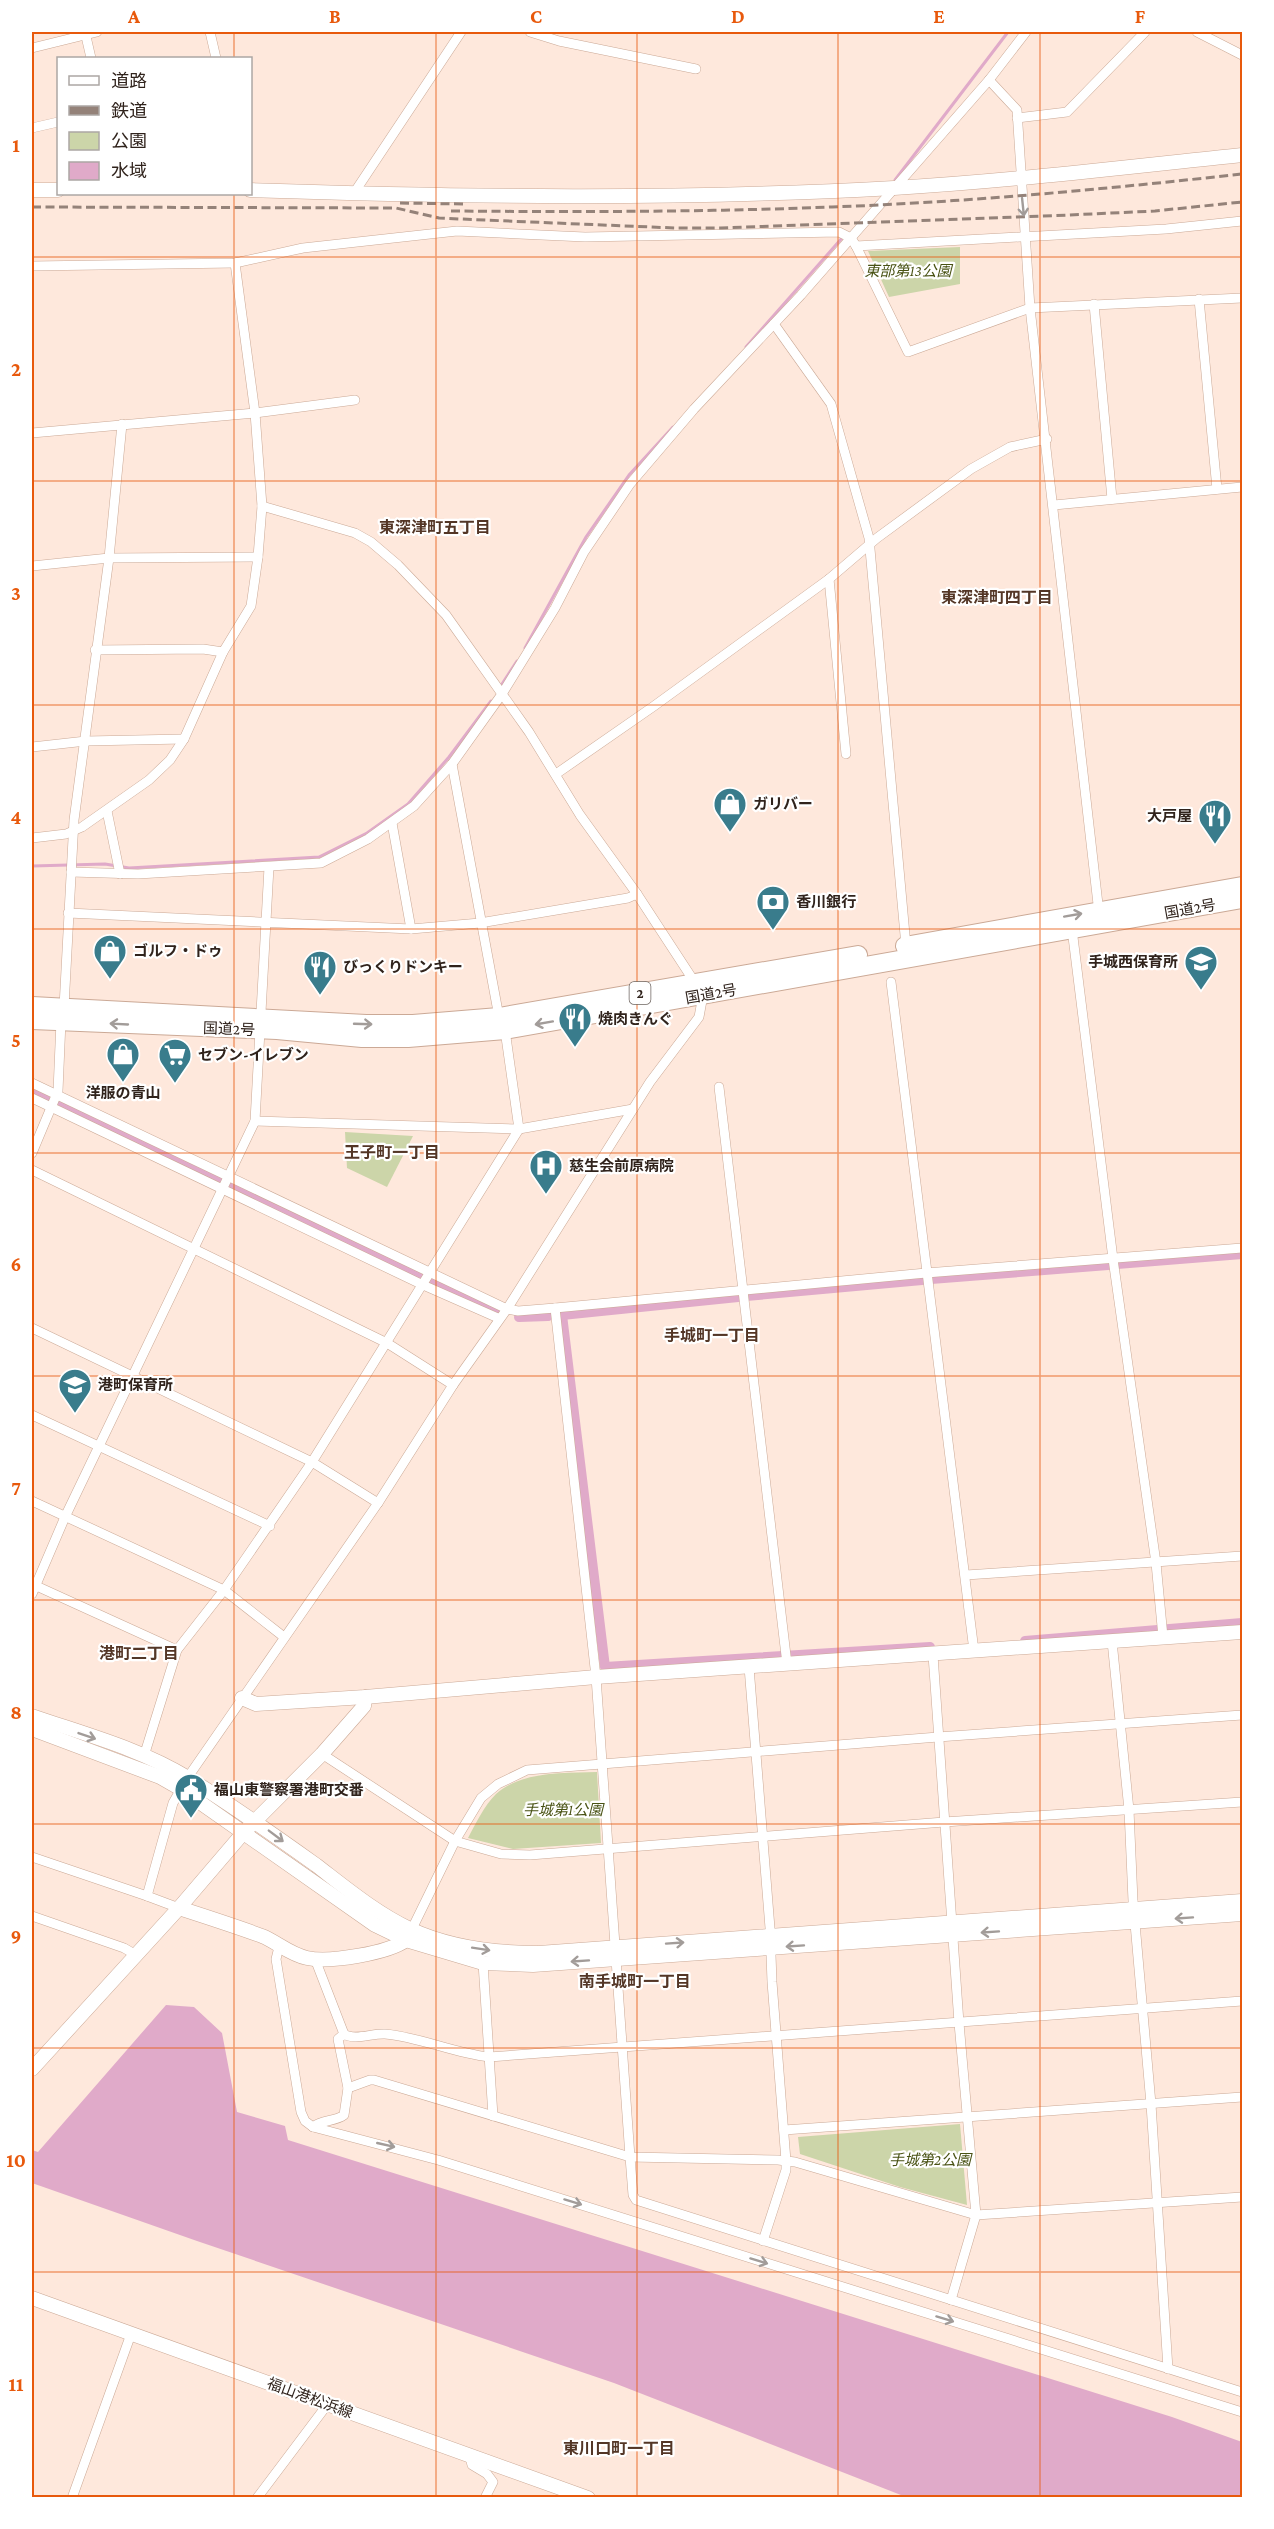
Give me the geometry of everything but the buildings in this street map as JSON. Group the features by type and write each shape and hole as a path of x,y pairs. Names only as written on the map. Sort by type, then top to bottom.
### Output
{"highway":[{"name":"国道2号","path":"32,1006 63,1014 260,1023 362,1038 408,1038 1072,929 1099,918 1242,886"},
{"name":"国道2号","path":"700,989 906,946 1242,899"},
{"name":"国道2号","path":"32,1020 63,1014"}],"street":[{"path":"32,48 85,33 97,32"},
{"path":"210,32 216,57"},
{"path":"354,193 461,32"},
{"path":"530,32 559,41 696,69"},
{"path":"71,872 120,874 269,867 321,862 368,839 414,806 452,764 502,694 555,608 584,552 630,484 694,409 853,242 895,188 989,80 1026,32"},
{"path":"1017,118 1067,112 1145,32"},
{"path":"1197,32 1242,55"},
{"path":"85,33 91,57"},
{"path":"989,80 1017,110 1030,308 1047,439 1066,633 1099,918"},
{"path":"32,128 57,122"},
{"path":"252,190 685,195 895,188 1242,155"},
{"path":"32,190 57,190"},
{"path":"853,242 1026,237 1166,229 1242,221"},
{"path":"32,266 235,263 303,248 457,231 585,237 839,232 853,242 908,352 1030,308 1242,298"},
{"path":"32,838 74,831 107,811 149,780 170,760 184,739 224,652 251,606 262,506 255,413 235,263"},
{"path":"1199,299 1217,489"},
{"path":"1094,304 1112,499"},
{"path":"774,324 831,404 870,545 906,946"},
{"path":"32,433 255,413 355,400"},
{"path":"32,1153 54,1103 63,1014 74,831 95,650 109,558 122,424"},
{"path":"556,774 829,579 877,538 971,469 1010,447 1047,439"},
{"path":"1054,505 1242,487"},
{"path":"147,1896 173,1803 184,1783 378,1503 453,1385 498,1318 507,1309 650,1082 699,1017 700,989 580,814 502,694 446,615 398,565 371,542 355,533 262,506"},
{"path":"32,566 109,558 258,557"},
{"path":"829,579 846,754"},
{"path":"95,650 203,649 224,652"},
{"path":"32,747 86,741 184,739"},
{"path":"144,1756 177,1650 270,1526 387,1343 519,1129 502,1024 480,923 452,764"},
{"path":"107,811 120,874"},
{"path":"392,823 411,929"},
{"path":"177,1650 33,1588 255,1121 269,867"},
{"path":"68,913 411,929 480,923 628,898 637,894"},
{"path":"1072,929 1113,1259 1156,1563 1163,1636"},
{"path":"891,982 974,1652"},
{"path":"32,1083 54,1103"},
{"path":"719,1087 787,1664"},
{"path":"32,1098 54,1103 224,1183 426,1279 498,1318"},
{"path":"255,1121 519,1129 633,1109"},
{"path":"32,1170 192,1250 387,1343 453,1385"},
{"path":"426,1279 518,1311 926,1273 1242,1248"},
{"path":"555,1308 596,1677 630,2157 633,2195 636,2200 1242,2392"},
{"path":"32,1328 312,1462 378,1503"},
{"path":"32,1415 270,1526"},
{"path":"32,1501 224,1590 284,1637"},
{"path":"966,1575 1242,1556"},
{"path":"242,1698 256,1704 365,1697 596,1677 1242,1632"},
{"path":"1112,1641 1129,1810 1168,2368"},
{"path":"933,1655 959,2023 976,2215 951,2300"},
{"path":"748,1667 763,1836 786,2161 786,2170 763,2241"},
{"path":"32,2069 179,1908 244,1832 322,1754 364,1706 365,1697"},
{"path":"32,1857 265,1937 279,1947 315,1959 391,1948 408,1935 455,1841 481,1798 514,1775 527,1770 1242,1715"},
{"path":"32,1716 165,1764 184,1783 244,1832 375,1925 483,1963 533,1965 616,1953"},
{"path":"32,1729 160,1777 184,1783 255,1821 408,1935 504,1953 616,1953 1135,1915 1242,1901"},
{"path":"322,1754 455,1841 501,1854 530,1855 944,1822 1242,1802"},
{"path":"1135,1915 1242,1914"},
{"path":"32,1916 124,1948 136,1955"},
{"path":"279,1947 276,1959 302,2112 305,2121 313,2127 438,2160 1242,2412"},
{"path":"315,1959 344,2034 350,2037 384,2034 456,2052 489,2057 1242,2001"},
{"path":"483,1963 493,2116"},
{"path":"313,2127 318,2123 339,2119 344,2115 348,2088 338,2039 344,2034"},
{"path":"348,2088 375,2080 630,2157 786,2161 976,2215 1242,2197"},
{"path":"784,2130 1242,2097"},
{"name":"福山港松浜線","path":"32,2298 588,2498"},
{"path":"72,2498 131,2334"},
{"path":"257,2498 327,2404"},
{"path":"469,2454 472,2465 487,2474 493,2482 485,2498"}],"green space":[{"name":"東部第13公園","path":"960,247 960,284 889,297 868,251"},
{"path":"345,1132 413,1136 387,1187 347,1168"},
{"name":"手城第1公園","path":"597,1772 601,1843 513,1849 468,1838 488,1804 506,1786 544,1775"},
{"name":"手城第2公園","path":"960,2124 967,2205 900,2187 800,2154 798,2137"}],"water":[{"path":"166,2005 194,2007 222,2033 237,2112 285,2126 288,2140 1172,2417 1242,2442 1242,2497 906,2497 614,2383 32,2183 32,2150 38,2152"}],"waterway":[{"path":"895,180 1008,32"},
{"path":"746,347 842,238"},
{"path":"525,648 586,537 629,475 673,427"},
{"path":"502,684 517,661"},
{"path":"32,866 105,864 129,868 319,857 367,833 408,804 449,757 491,701"},
{"path":"32,1090 368,1252 497,1309"},
{"path":"1117,1264 1242,1254"},
{"path":"931,1279 1108,1265"},
{"path":"746,1296 922,1280"},
{"path":"738,1297 562,1315 605,1667 930,1647"},
{"path":"519,1317 548,1316"},
{"path":"1025,1641 1242,1623"}],"railway":[{"path":"451,211 689,211 883,205 1037,194 1242,174"},
{"path":"32,207 396,208 439,218 721,228 1155,211 1242,202"},
{"path":"400,203 463,204"}],"place":[{"name":"ガリバー","path":"730,833"},
{"name":"大戸屋","path":"1215,845"},
{"name":"香川銀行","path":"773,931"},
{"name":"ゴルフ・ドゥ","path":"110,980"},
{"name":"手城西保育所","path":"1201,991"},
{"name":"びっくりドンキー","path":"320,996"},
{"name":"焼肉きんぐ","path":"575,1048"},
{"name":"洋服の青山","path":"123,1083"},
{"name":"セブン-イレブン","path":"175,1084"},
{"name":"慈生会前原病院","path":"546,1195"},
{"name":"港町保育所","path":"75,1414"},
{"name":"福山東警察署港町交番","path":"191,1819"}],"district":[{"name":"東深津町五丁目","path":"435,527"},
{"name":"東深津町四丁目","path":"997,597"},
{"name":"王子町一丁目","path":"392,1152"},
{"name":"手城町一丁目","path":"712,1335"},
{"name":"港町二丁目","path":"139,1653"},
{"name":"南手城町一丁目","path":"635,1981"},
{"name":"東川口町一丁目","path":"619,2448"}]}
